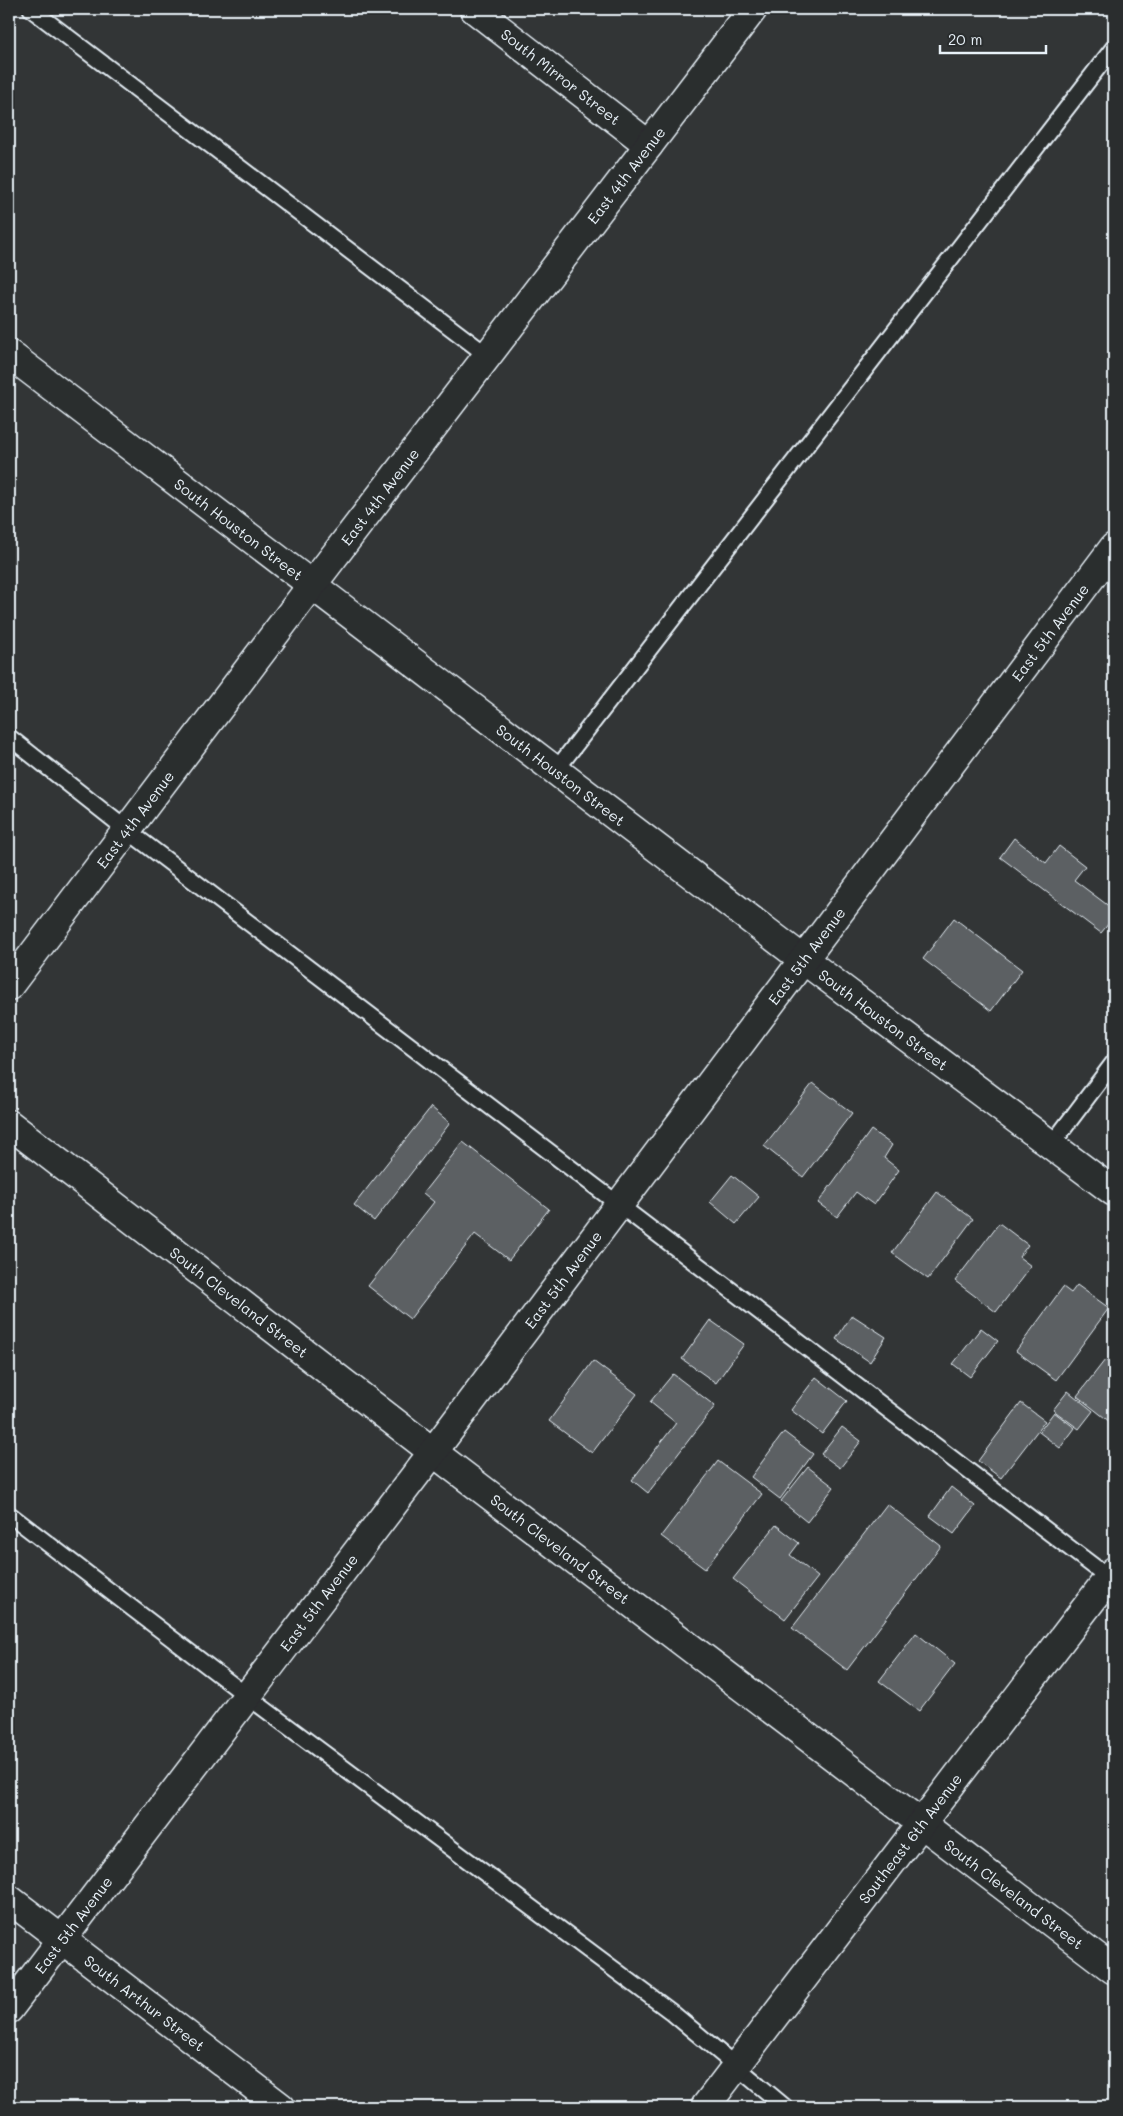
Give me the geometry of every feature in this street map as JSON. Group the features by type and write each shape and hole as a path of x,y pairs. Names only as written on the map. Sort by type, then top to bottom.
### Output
{"street":[{"name":"South Mirror Street","path":"474,9 649,145"},
{"name":"East 4th Avenue","path":"9,986 312,585 753,9"},
{"name":"South Houston Street","path":"9,354 804,960 1114,1192"},
{"name":"East 5th Avenue","path":"9,2009 433,1452 1114,548"},
{"name":"South Cleveland Street","path":"9,1124 433,1452 1114,1970"},
{"name":"Southeast 6th Avenue","path":"705,2107 920,1824 1112,1577"},
{"name":"South Arthur Street","path":"9,1899 281,2107"}],"lane":[{"path":"31,9 488,356"},
{"path":"556,770 1114,47"},
{"path":"9,737 618,1204 1112,1577"},
{"path":"1052,1144 1114,1062"},
{"path":"9,1514 247,1696 670,2011 785,2107"}],"building":[{"path":"1014,838 1046,863 1059,846 1085,866 1074,880 1114,910 1114,917 1101,933 1000,857"},
{"path":"954,918 1022,970 991,1011 923,959"},
{"path":"813,1083 852,1113 803,1177 764,1146"},
{"path":"431,1107 450,1123 374,1221 354,1205"},
{"path":"871,1130 892,1145 884,1158 899,1170 874,1205 856,1192 837,1217 818,1203"},
{"path":"463,1142 549,1209 509,1260 475,1234 410,1319 368,1286 434,1202 423,1193"},
{"path":"732,1175 759,1197 736,1224 710,1202"},
{"path":"937,1192 973,1219 928,1279 892,1253"},
{"path":"999,1223 1028,1245 1019,1257 1031,1266 996,1312 955,1281"},
{"path":"1077,1285 1109,1308 1056,1380 1016,1351 1063,1287 1071,1293"},
{"path":"852,1315 886,1337 870,1362 836,1339"},
{"path":"710,1320 744,1344 716,1383 682,1359"},
{"path":"981,1328 998,1341 970,1377 953,1364"},
{"path":"1114,1354 1114,1425 1077,1396 1105,1360 1108,1362"},
{"path":"593,1361 637,1394 592,1453 549,1421"},
{"path":"673,1374 715,1406 648,1493 632,1480 676,1423 650,1402"},
{"path":"816,1377 847,1401 822,1434 791,1410"},
{"path":"1068,1391 1093,1411 1079,1429 1053,1410"},
{"path":"1021,1403 1045,1421 1001,1478 978,1461"},
{"path":"1054,1412 1075,1428 1060,1448 1039,1432"},
{"path":"842,1427 861,1441 840,1468 821,1454"},
{"path":"784,1432 813,1454 780,1499 751,1477"},
{"path":"718,1461 762,1494 705,1569 661,1536"},
{"path":"808,1467 834,1487 807,1522 781,1501"},
{"path":"951,1487 975,1506 954,1534 930,1516"},
{"path":"887,1504 941,1546 847,1670 792,1628"},
{"path":"776,1525 799,1543 790,1555 818,1577 785,1619 733,1579"},
{"path":"916,1633 955,1664 919,1711 879,1681"}]}
